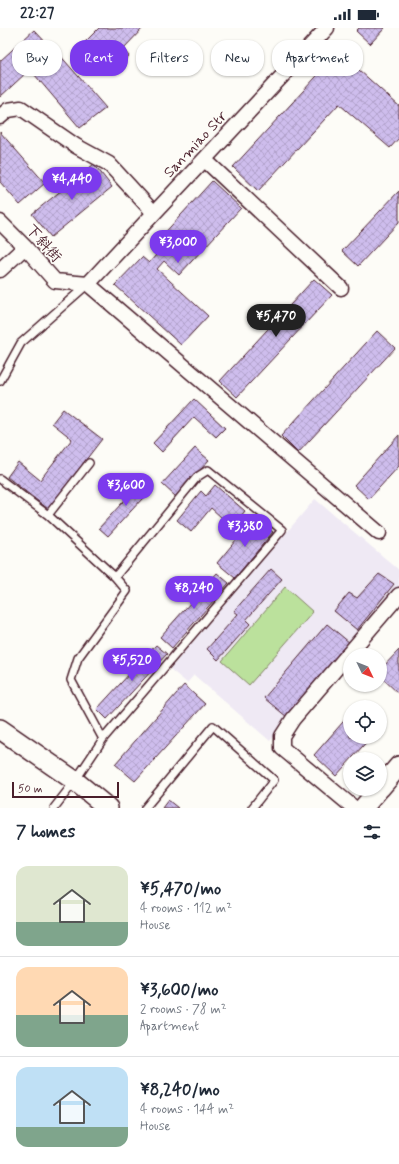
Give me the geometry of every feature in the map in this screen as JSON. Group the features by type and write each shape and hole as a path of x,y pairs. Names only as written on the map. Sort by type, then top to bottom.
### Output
{"street":[{"name":"Sanmiao Str","path":"88,284 327,28"},
{"path":"0,117 8,110 21,108 76,146 109,164 154,213"},
{"path":"205,160 341,288"},
{"name":"下斜街","path":"0,222 25,247 55,281 88,284"},
{"path":"0,270 25,247"},
{"path":"88,284 379,533"},
{"path":"354,808 282,748 282,736 293,719 399,595"},
{"path":"0,729 75,781 108,808"},
{"path":"387,781 399,766"},
{"path":"363,808 374,796"}],"lane":[{"path":"0,381 21,343 88,284"},
{"path":"48,515 89,463"},
{"path":"54,808 75,781 103,739 282,530 208,470 198,477 114,577"},
{"path":"0,479 48,515 127,590 78,658 71,680 103,739"},
{"path":"145,808 213,726 274,780 252,808"}],"shaded area":[{"path":"315,499 399,570 399,592 351,648 343,648 343,657 270,741 194,675 187,683 170,669"}],"green space":[{"path":"285,587 313,612 249,685 222,661"}],"building":[{"path":"99,28 143,28 128,44 128,40 87,40"},
{"path":"359,28 385,28 370,44 356,31"},
{"path":"34,30 43,40 23,40"},
{"path":"12,50 12,76 23,76 0,97 0,61"},
{"path":"62,58 70,67 70,76 78,76 106,108 80,128 36,76 62,76"},
{"path":"363,74 399,106 399,138 390,148 339,104 258,191 233,167 317,76 363,76"},
{"path":"0,132 45,183 20,205 0,182"},
{"path":"94,164 112,187 51,237 32,214"},
{"path":"212,181 241,208 179,275 164,261 157,269 208,316 181,345 115,285 142,257 149,263 156,255 150,249"},
{"path":"399,191 399,222 358,266 342,251"},
{"path":"314,279 332,295 237,397 220,381"},
{"path":"377,331 395,348 298,453 281,436"},
{"path":"194,399 225,428 216,437 194,417 162,452 153,443"},
{"path":"63,409 102,439 48,509 7,477 18,462 40,480 72,439 52,423"},
{"path":"399,435 399,466 369,499 354,485"},
{"path":"195,448 209,460 176,497 162,484"},
{"path":"145,478 154,486 108,536 99,528"},
{"path":"215,485 245,511 232,527 211,508 191,532 177,520 201,491 206,496"},
{"path":"255,517 273,532 235,578 217,563"},
{"path":"271,569 282,579 246,620 250,624 218,660 207,649 238,614 234,611"},
{"path":"217,573 229,583 172,648 160,637"},
{"path":"379,574 394,584 357,630 334,611 349,593 357,598"},
{"path":"327,624 350,643 346,648 343,648 343,651 287,717 264,698"},
{"path":"156,645 167,654 107,719 97,709"},
{"path":"399,650 399,694 387,683 387,663"},
{"path":"184,685 205,704 135,781 115,764"},
{"path":"343,722 343,744 365,744 358,752 343,752 343,768 336,776 314,755"},
{"path":"168,800 178,808 162,808"}]}
